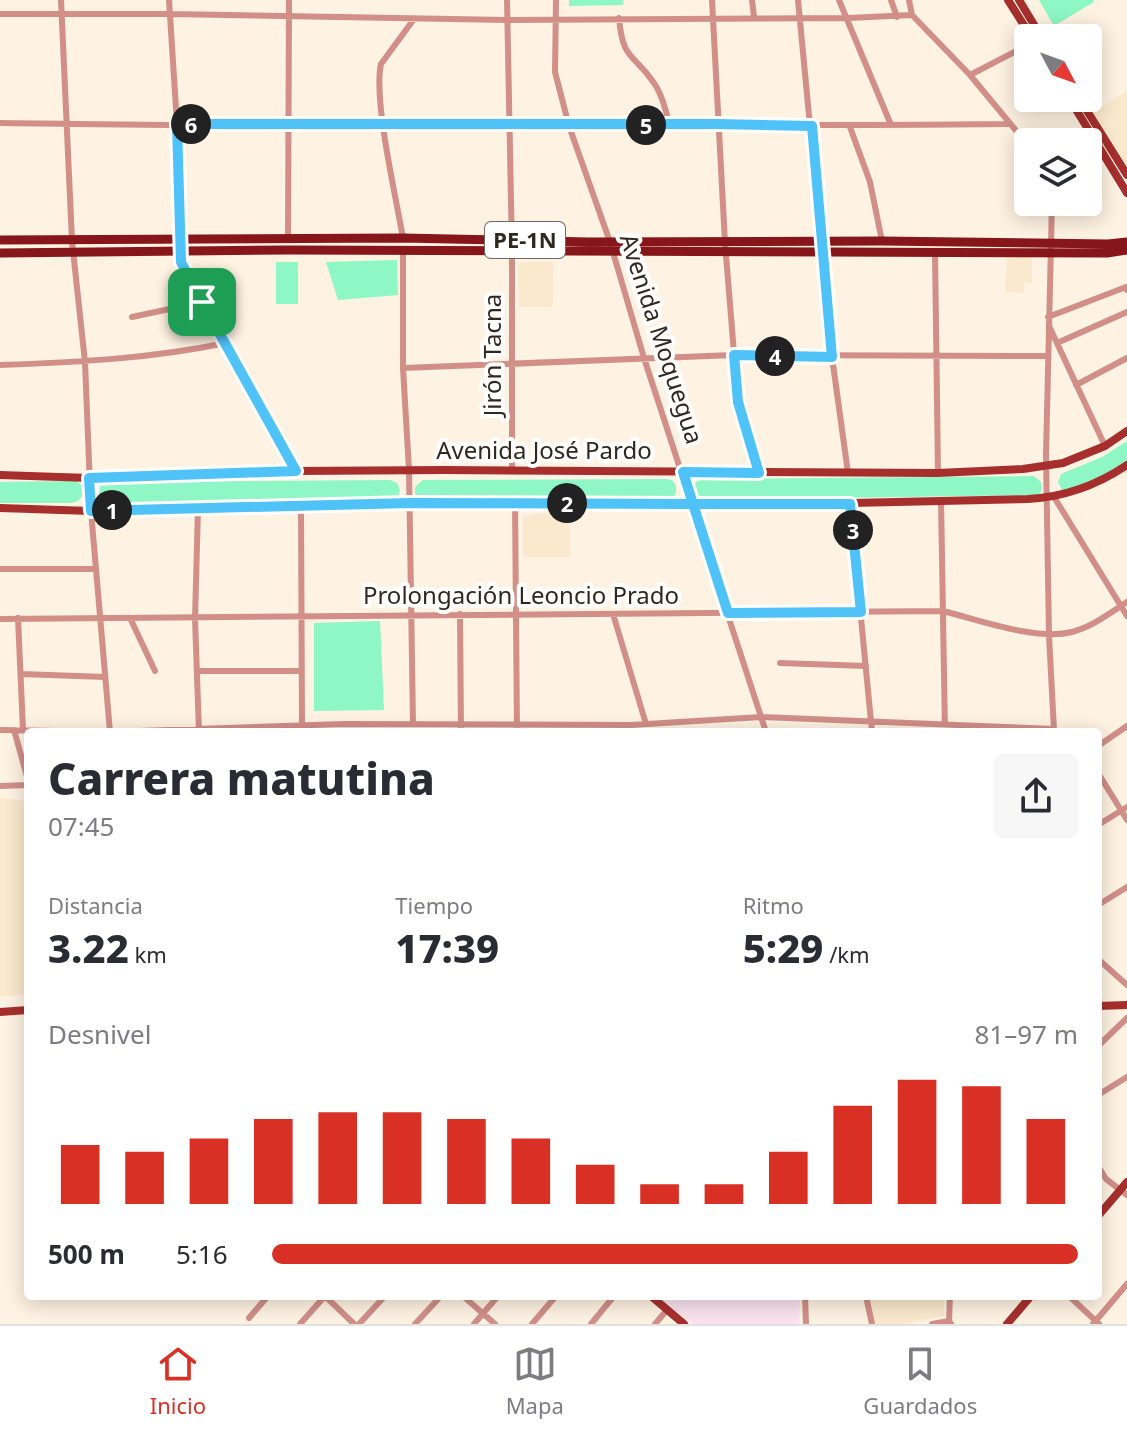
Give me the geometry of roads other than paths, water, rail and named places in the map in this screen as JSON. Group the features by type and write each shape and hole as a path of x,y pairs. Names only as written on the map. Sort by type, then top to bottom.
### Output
{"highway":[{"name":"PE-1N","path":"0,240 511,239 611,246"},
{"name":"PE-1N","path":"823,246 882,241 1107,253 1127,250"},
{"name":"PE-1N","path":"0,253 512,250 611,246 823,246 935,252 1127,242"}],"main road":[{"path":"1008,0 1023,24"},
{"path":"1019,0 1034,24"},
{"path":"1102,148 1127,175"},
{"path":"1102,151 1127,193"},
{"name":"Avenida José Pardo","path":"0,475 89,478 409,470 938,473 1047,467 1086,455 1127,431"},
{"path":"0,508 91,511 515,502 850,504 1051,498 1095,484 1127,465"},
{"path":"1102,1006 1127,1005"},
{"path":"0,1012 24,1010"},
{"path":"1102,1212 1124,1193 1127,1182"},
{"path":"656,1300 684,1324"},
{"path":"1010,1323 1028,1300"}],"street":[{"path":"61,0 72,241 85,362 91,511 110,728"},
{"path":"169,0 181,262 296,471"},
{"path":"288,238 289,0"},
{"name":"Jirón Tacna","path":"507,0 512,470"},
{"name":"Avenida Moquegua","path":"556,0 555,72 569,126 611,246 644,358 765,728"},
{"path":"712,0 717,124 738,402 759,473"},
{"path":"752,0 754,17"},
{"path":"798,0 832,357 848,473"},
{"path":"839,0 891,125"},
{"path":"891,0 897,17"},
{"path":"909,0 912,15 970,75 1014,130"},
{"path":"0,14 289,15 507,20 912,15"},
{"path":"619,18 626,53 660,92 670,124"},
{"path":"403,238 379,72 381,64 414,19"},
{"path":"970,75 1014,52"},
{"path":"0,123 850,127 1009,124"},
{"path":"850,127 870,182 882,241"},
{"path":"1051,216 1047,356 1047,467 1051,498 1047,521 1055,728"},
{"path":"403,250 403,368 410,503 413,724"},
{"path":"935,252 938,473"},
{"path":"1048,320 1127,288"},
{"path":"132,317 202,302"},
{"path":"1057,343 1127,312"},
{"path":"1048,320 1105,446"},
{"path":"0,365 162,356 226,343"},
{"path":"403,368 734,355 1047,356"},
{"path":"1076,385 1127,358"},
{"path":"1051,498 1065,514 1124,604 1127,616"},
{"path":"941,500 945,728"},
{"path":"515,502 517,728"},
{"path":"850,504 872,728"},
{"path":"301,505 302,725"},
{"path":"198,508 195,619 199,728"},
{"path":"1047,521 1065,514"},
{"path":"0,569 96,569"},
{"name":"Prolongación Leoncio Prado","path":"0,619 943,611 1049,636 1074,632 1093,624 1124,604"},
{"path":"460,614 461,728"},
{"path":"613,614 646,724"},
{"path":"0,730 23,730 18,618"},
{"path":"131,620 155,671"},
{"path":"780,663 866,666"},
{"path":"198,671 301,671"},
{"path":"21,674 105,677"},
{"path":"288,728 302,725 400,728 413,724 461,728 631,728 646,724 761,717 1013,728"},
{"path":"675,723 677,728"},
{"path":"1102,743 1127,726"},
{"path":"14,730 24,767"},
{"path":"1102,779 1124,809 1127,820"},
{"path":"0,786 24,783"},
{"path":"1102,823 1124,809"},
{"path":"1102,903 1127,887"},
{"path":"1102,963 1127,985"},
{"path":"1102,1042 1127,1018"},
{"path":"1102,1093 1127,1077"},
{"path":"1102,1172 1124,1193"},
{"path":"1102,1180 1106,1179"},
{"path":"1073,1300 1096,1323 1127,1284"},
{"path":"249,1318 265,1300"},
{"path":"300,1324 321,1300"},
{"path":"330,1300 357,1324 381,1300"},
{"path":"415,1324 437,1300"},
{"path":"467,1300 495,1324"},
{"path":"474,1324 495,1300"},
{"path":"532,1324 553,1300"},
{"path":"591,1324 611,1300"},
{"path":"805,1300 806,1324"},
{"path":"867,1300 872,1324"},
{"path":"932,1324 950,1322 950,1300"},
{"path":"655,1324 667,1310"}]}
